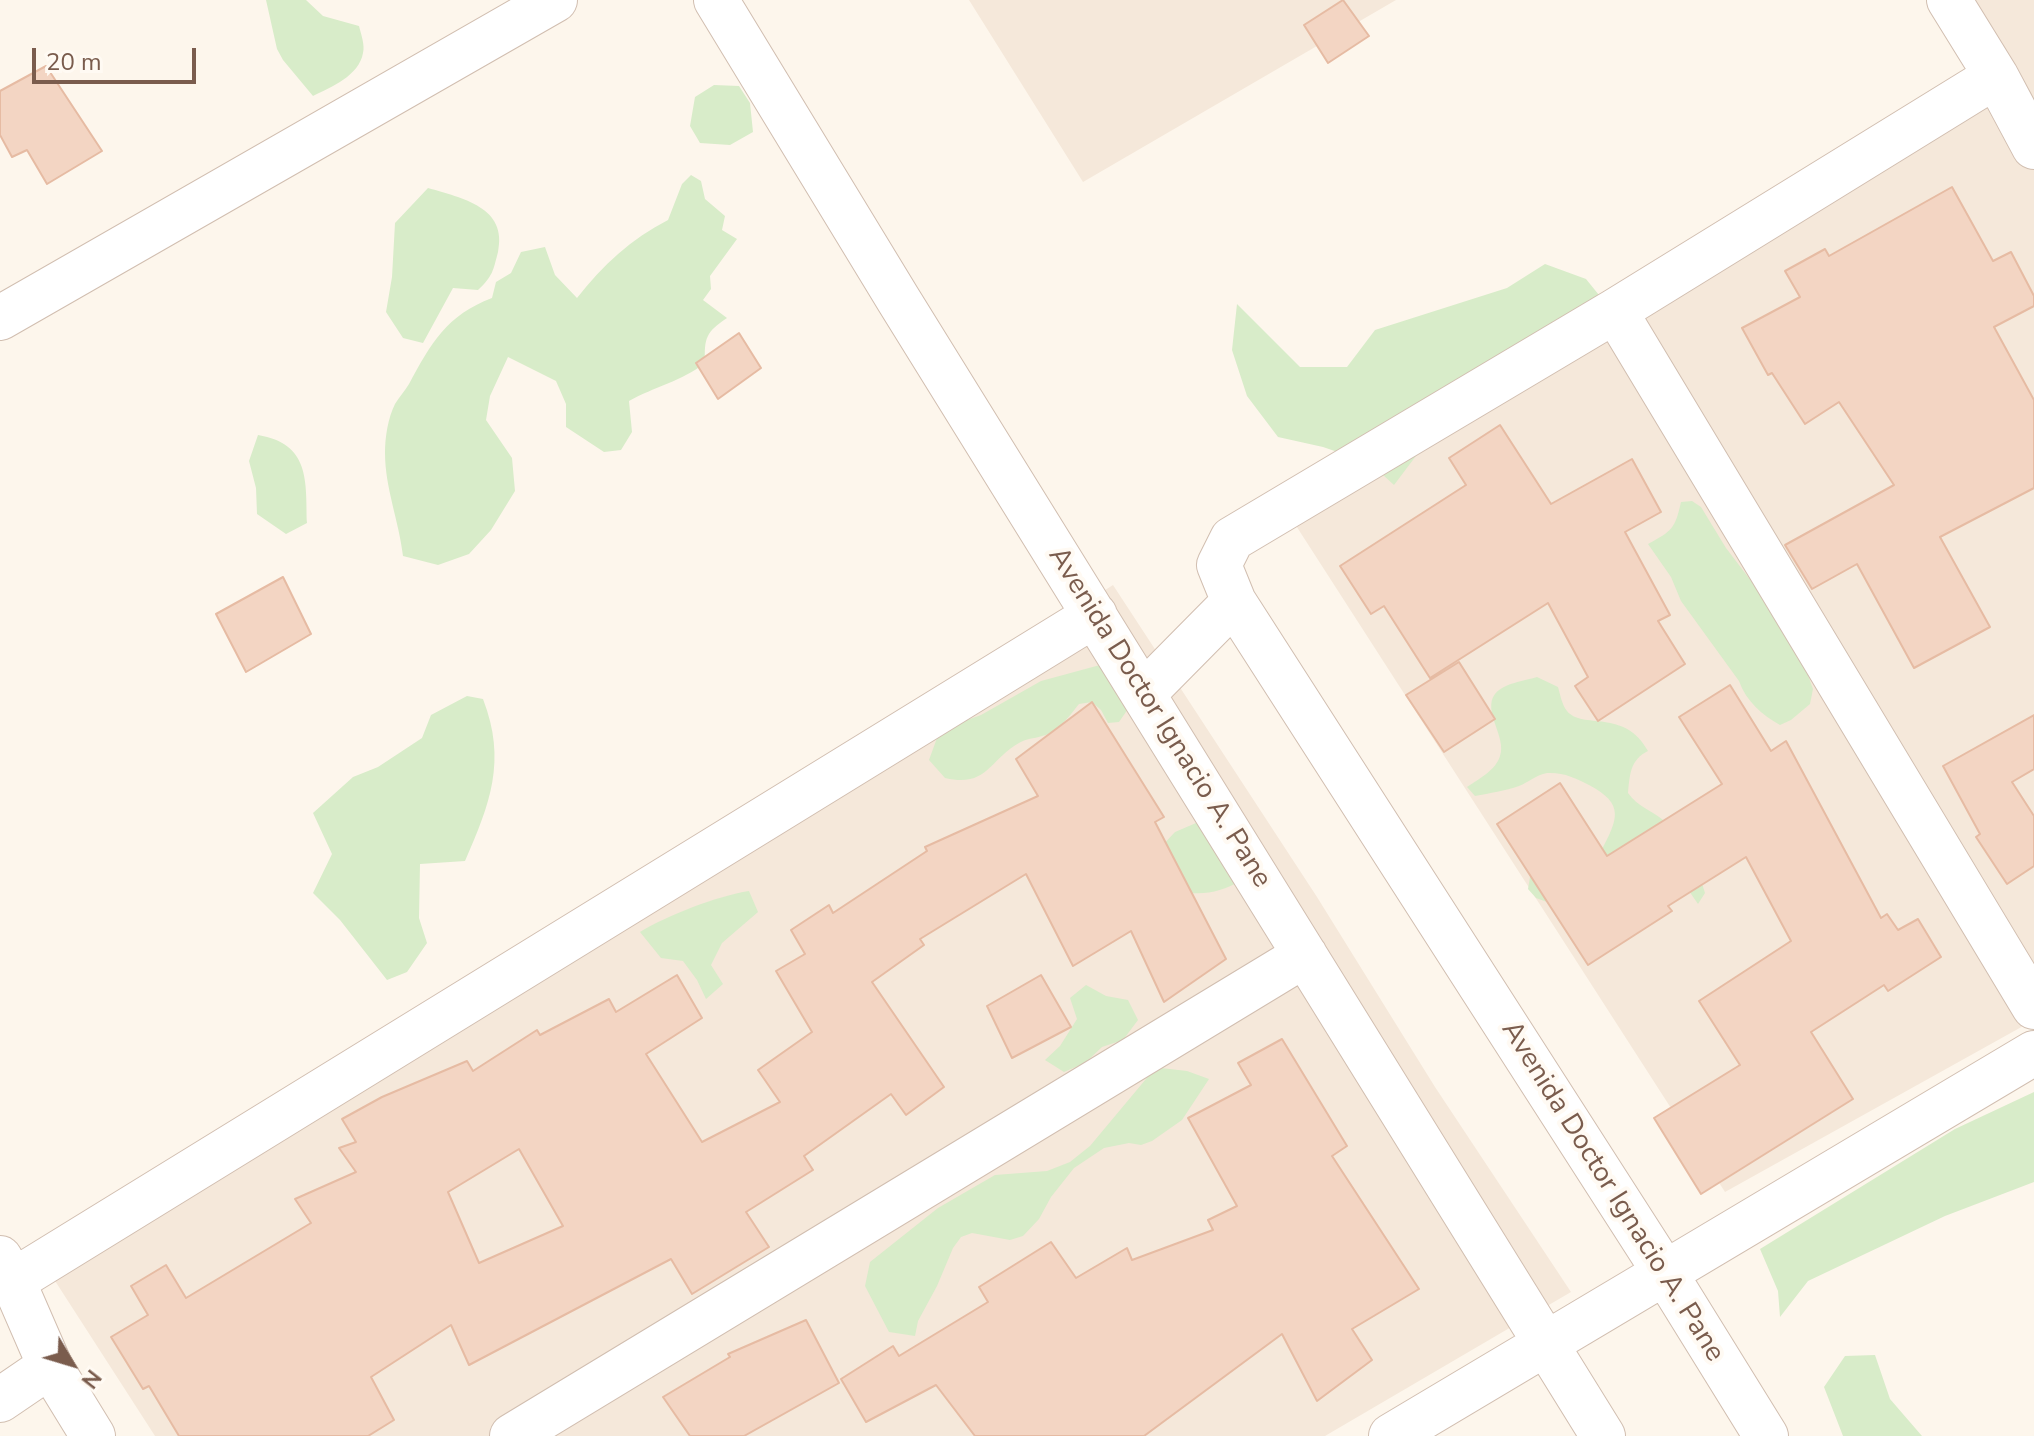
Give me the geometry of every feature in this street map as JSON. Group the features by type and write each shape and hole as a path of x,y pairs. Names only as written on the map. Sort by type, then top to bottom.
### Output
{"street":[{"path":"0,318 555,0"},
{"name":"Avenida Doctor Ignacio A. Pane","path":"716,0 1603,1436"},
{"path":"1949,0 1996,76 2034,147"},
{"path":"1996,76 1615,311 2034,1007"},
{"name":"Avenida Doctor Ignacio A. Pane","path":"1615,311 1232,539 1219,565 1234,602 1665,1273 1766,1436"},
{"path":"1144,693 1234,602"},
{"path":"93,1436 50,1366 7,1269 1095,615"},
{"path":"512,1436 1305,955"},
{"path":"1391,1436 2034,1053"},
{"path":"0,1400 50,1366"}],"shaded area":[{"path":"969,0 1396,0 1083,182"},
{"path":"1939,0 2034,0 2034,1020 1725,1192 1293,521 1984,87"},
{"path":"1113,585 1317,897 1435,1087 1571,1292 1325,1436 155,1436 48,1270"}],"green space":[{"path":"266,0 306,0 323,16 359,26 363,50 356,68 343,80 313,96 277,49"},
{"path":"714,85 739,86 750,103 753,132 730,145 700,143 690,126 695,97"},
{"path":"691,175 701,181 705,199 725,216 722,230 737,239 710,276 711,289 703,300 727,318 708,336 705,363 687,375 629,401 632,432 621,450 604,452 566,427 566,404 556,381 508,357 490,396 486,420 512,458 515,491 491,530 469,554 438,565 403,556 387,479 386,434 395,404 433,343 463,313 492,298 496,282 511,273 521,252 545,247 555,275 577,298 618,254 668,220 682,184"},
{"path":"428,188 480,207 496,224 499,237 495,264 487,281 478,290 453,288 423,343 403,338 386,312 392,277 395,223"},
{"path":"1545,264 1586,279 1616,316 1459,399 1394,485 1370,463 1323,447 1278,437 1247,396 1232,350 1237,304 1300,367 1347,367 1375,330 1507,288"},
{"path":"258,435 287,446 302,466 307,523 286,534 257,514 256,488 249,461"},
{"path":"1692,501 1701,507 1726,548 1777,615 1808,675 1813,689 1810,704 1780,725 1750,701 1681,601 1671,577 1648,544 1671,528 1681,502"},
{"path":"1100,665 1128,709 1119,722 1108,723 1092,702 1079,704 1053,731 1019,743 986,771 970,779 945,778 929,760 937,738 956,724 981,715 1041,681"},
{"path":"1537,677 1558,687 1565,709 1574,716 1616,724 1639,738 1648,751 1634,763 1628,793 1671,827 1684,844 1705,893 1698,904 1678,875 1557,897 1547,902 1536,898 1528,889 1530,877 1547,864 1601,851 1615,813 1601,792 1558,773 1543,774 1514,788 1475,796 1467,787 1491,770 1500,756 1500,741 1491,708 1495,694 1509,685"},
{"path":"467,696 483,699 490,721 494,762 488,801 465,861 420,864 419,918 427,943 407,972 387,980 340,920 313,893 332,854 313,813 353,777 378,767 422,738 431,715"},
{"path":"1196,823 1218,824 1242,880 1210,892 1176,891 1160,848 1175,832"},
{"path":"749,891 758,912 722,943 711,965 723,984 706,999 683,961 661,958 640,932 693,907"},
{"path":"1086,985 1106,996 1128,1000 1138,1020 1123,1040 1102,1047 1085,1063 1064,1072 1045,1060 1060,1046 1077,1019 1070,998"},
{"path":"1161,1068 1187,1071 1209,1079 1182,1120 1152,1141 1104,1148 1074,1168 1051,1197 1039,1219 1023,1236 1010,1240 972,1233 961,1237 918,1321 915,1336 889,1332 865,1286 870,1262 938,1208 995,1175 1047,1171 1070,1162 1090,1146 1151,1073"},
{"path":"2034,1092 2034,1182 1945,1216 1808,1281 1780,1317 1778,1291 1760,1249 1955,1129"},
{"path":"1875,1355 1890,1399 1922,1436 1843,1436 1824,1387 1845,1356"}],"building":[{"path":"1343,0 1369,36 1328,63 1304,25"},
{"path":"46,66 102,151 47,184 27,150 12,157 0,135 0,91"},
{"path":"1952,187 1993,261 2011,252 2034,296 2034,306 1994,327 2034,400 2034,488 1940,537 1990,627 1914,668 1857,564 1812,589 1785,545 1894,485 1839,402 1805,424 1772,373 1768,375 1742,328 1800,297 1785,271 1825,249 1829,256"},
{"path":"739,333 761,368 718,399 696,363"},
{"path":"1500,425 1551,504 1632,459 1661,512 1625,532 1670,615 1658,621 1685,664 1598,721 1575,686 1588,677 1548,603 1430,678 1384,606 1371,614 1340,566 1466,485 1449,458"},
{"path":"283,577 311,634 246,672 216,614"},
{"path":"1459,662 1495,719 1444,752 1406,695"},
{"path":"1730,685 1771,751 1786,741 1881,918 1887,914 1898,930 1918,919 1941,957 1888,991 1884,985 1811,1032 1853,1099 1701,1194 1654,1118 1740,1065 1699,1001 1791,941 1746,857 1668,906 1672,911 1588,965 1497,824 1560,783 1607,856 1722,784 1679,717"},
{"path":"1092,702 1164,817 1155,822 1226,959 1164,1002 1131,931 1073,966 1026,874 920,939 924,945 872,982 944,1087 906,1115 891,1094 804,1156 813,1170 746,1212 769,1247 692,1294 671,1259 469,1365 451,1325 371,1377 394,1420 368,1436 179,1436 149,1386 143,1389 111,1337 148,1315 131,1286 166,1265 186,1298 311,1223 295,1199 356,1172 339,1148 356,1142 342,1119 382,1097 467,1061 473,1071 537,1030 540,1035 609,999 616,1012 677,975 702,1018 646,1054 702,1142 780,1102 758,1070 812,1032 776,971 805,954 791,930 829,905 833,913 927,851 925,847 1038,796 1016,759","holes":["519,1149 563,1226 479,1263 448,1192"]},
{"path":"2034,715 2034,769 2012,782 2034,816 2034,866 2007,884 1976,837 1980,834 1943,766"},
{"path":"1041,975 1071,1027 1012,1058 987,1006"},
{"path":"1282,1039 1347,1146 1332,1156 1419,1289 1352,1329 1372,1360 1317,1401 1282,1334 1144,1436 975,1436 936,1385 866,1422 841,1379 893,1346 899,1356 988,1302 979,1287 1051,1242 1076,1278 1127,1248 1132,1260 1213,1230 1208,1220 1237,1206 1188,1118 1251,1085 1238,1063"},
{"path":"806,1320 839,1383 744,1436 690,1436 663,1397 730,1357 728,1354"}]}
